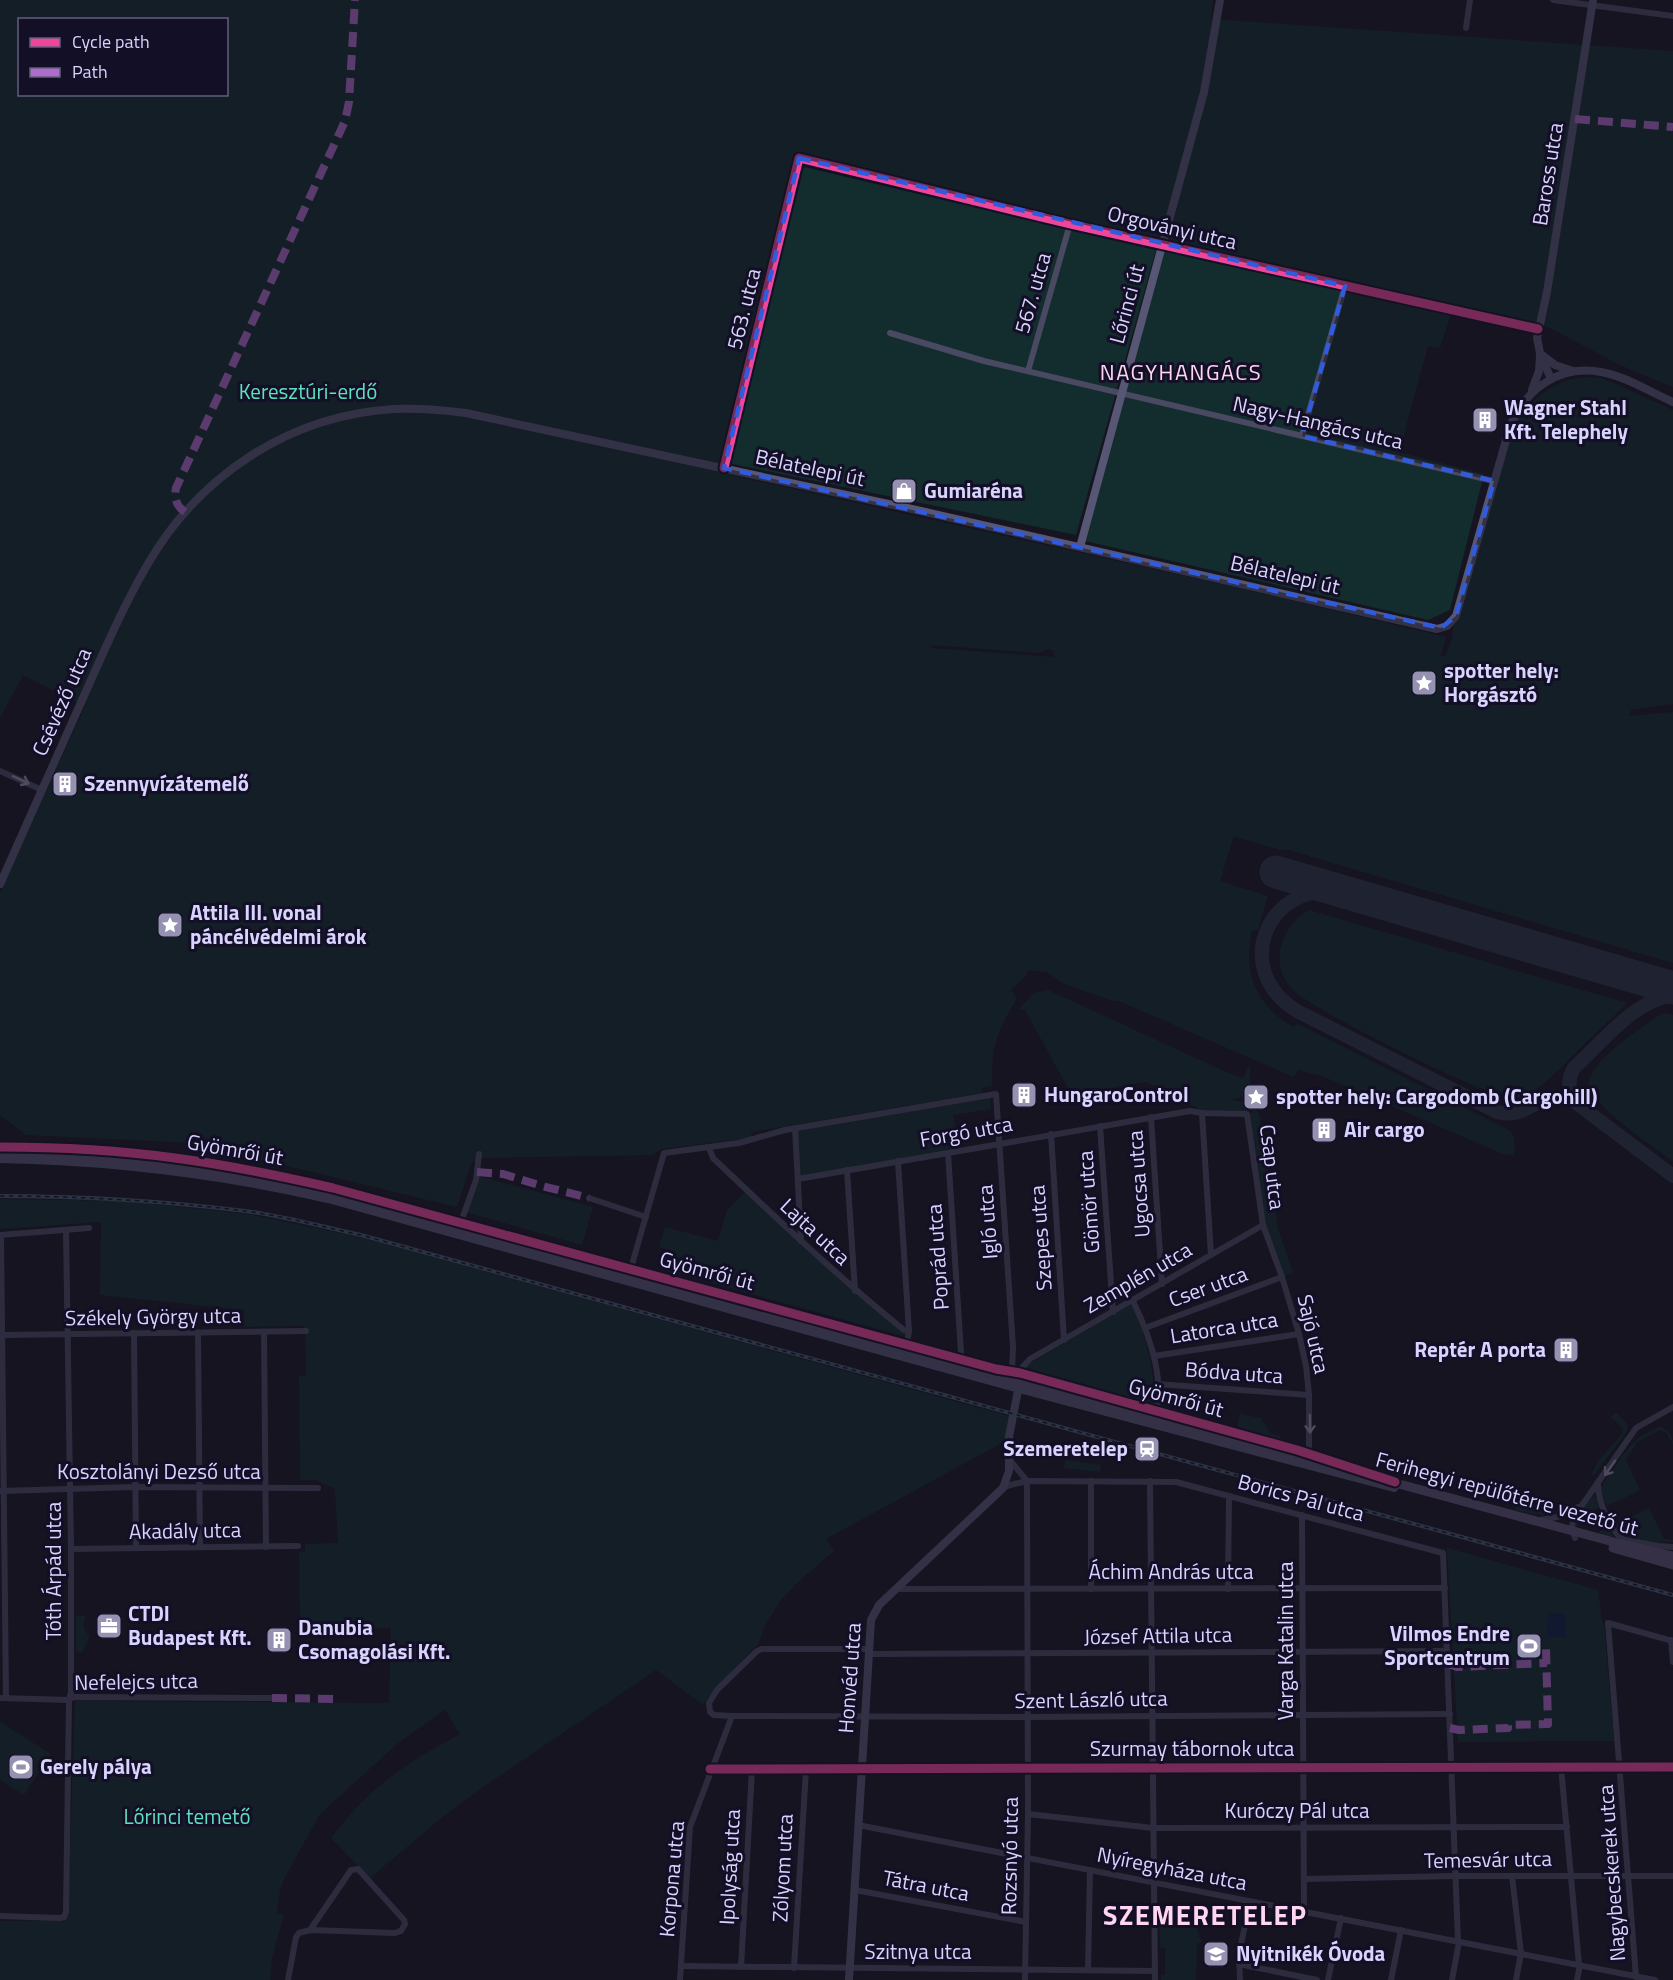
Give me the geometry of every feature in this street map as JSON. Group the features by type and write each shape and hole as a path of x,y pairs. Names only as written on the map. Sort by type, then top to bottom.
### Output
{"main road":[{"name":"Ferihegyi repülőtérre vezető út","path":"0,1153 121,1158 211,1170 308,1188 1155,1415 1394,1485 1574,1534 1673,1556"},
{"name":"Ferihegyi repülőtérre vezető út","path":"1394,1485 1533,1520 1673,1565"}],"street":[{"name":"Lőrinci út","path":"1080,547 1204,92 1220,0"},
{"path":"1466,27 1470,0"},
{"path":"1553,0 1593,3 1673,16"},
{"name":"Baross utca","path":"1447,626 1456,616 1510,426 1520,405 1531,393 1551,379 1540,353 1538,329 1547,292 1593,3"},
{"name":"Orgoványi utca","path":"799,158 1070,224 1538,329"},
{"name":"563. utca","path":"724,468 799,158"},
{"name":"567. utca","path":"1028,371 1070,224"},
{"path":"1302,436 1345,286"},
{"name":"Nagy-Hangács utca","path":"890,333 984,361 1494,481"},
{"path":"1540,353 1555,365 1574,371"},
{"name":"Baross utca","path":"1531,393 1539,371 1540,353"},
{"path":"1551,379 1574,371 1591,370 1611,374 1673,402"},
{"name":"Bélatelepi út","path":"165,538 185,512 213,483 237,463 284,437 315,424 372,411 406,409 466,413 724,468 1437,628 1447,626"},
{"name":"Csévéző utca","path":"0,884 124,607 165,538"},
{"path":"0,771 42,790"},
{"name":"Igló utca","path":"795,1128 996,1095 1013,1347 1017,1372"},
{"name":"Forgó utca","path":"798,1179 1190,1111 1247,1114"},
{"path":"1202,1113 1211,1255"},
{"name":"Csap utca","path":"1247,1114 1263,1225"},
{"name":"Ugocsa utca","path":"1151,1118 1162,1284"},
{"name":"Gömör utca","path":"1100,1126 1113,1312"},
{"path":"631,1268 664,1153 752,1140 795,1128 801,1241"},
{"name":"Szepes utca","path":"1051,1134 1064,1340"},
{"name":"Gyömrői út","path":"0,1147 126,1152 228,1166 333,1188 1017,1372 1155,1415 1309,1453 1394,1485"},
{"name":"Lajta utca","path":"709,1148 713,1158 855,1291 909,1331"},
{"name":"Poprád utca","path":"948,1153 960,1358"},
{"path":"461,1222 476,1180 479,1154"},
{"name":"Gyömrői út","path":"0,1159 93,1162 176,1171 248,1182 310,1195 995,1382 1017,1392 1394,1485"},
{"path":"898,1161 909,1331 907,1343"},
{"path":"848,1170 855,1291"},
{"path":"589,1198 646,1217"},
{"name":"Zemplén utca","path":"1017,1372 1030,1359 1263,1225"},
{"name":"Sajó utca","path":"1263,1225 1299,1334 1309,1395 1309,1453"},
{"path":"3,1698 0,1235 89,1228"},
{"name":"Tóth Árpád utca","path":"0,1916 60,1918 64,1917 66,1912 69,1700 71,1692 71,1548 66,1230"},
{"name":"Cser utca","path":"1145,1328 1282,1277"},
{"path":"1132,1301 1145,1328 1154,1356 1157,1384 1155,1415"},
{"name":"Székely György utca","path":"1,1335 306,1331"},
{"path":"264,1332 266,1547"},
{"path":"134,1333 136,1548"},
{"path":"198,1333 200,1547"},
{"name":"Latorca utca","path":"1154,1356 1299,1334"},
{"name":"Zemplén utca","path":"1015,1361 1030,1359"},
{"path":"1003,1488 1007,1478 1008,1443 1017,1392 1017,1372"},
{"name":"Bódva utca","path":"1157,1384 1309,1395"},
{"path":"1574,1534 1573,1518 1636,1428 1673,1407"},
{"path":"1003,1488 1027,1481 1009,1459"},
{"name":"Borics Pál utca","path":"1027,1481 1176,1482 1443,1553 1444,1588"},
{"name":"Rozsnyó utca","path":"1024,1980 1028,1856 1027,1481"},
{"path":"1091,1481 1091,1589"},
{"path":"1150,1481 1155,1980"},
{"path":"1598,1485 1598,1496 1619,1537 1650,1545 1673,1547"},
{"name":"Kosztolányi Dezső utca","path":"2,1491 134,1487 318,1488"},
{"name":"Honvéd utca","path":"849,1980 871,1620 874,1611 897,1588 1003,1488"},
{"path":"1228,1496 1228,1589"},
{"path":"1533,1520 1557,1517 1581,1505"},
{"name":"Varga Katalin utca","path":"1302,1515 1304,1910"},
{"name":"Akadály utca","path":"71,1548 298,1546"},
{"name":"Áchim András utca","path":"897,1588 1444,1588"},
{"path":"1444,1588 1459,1942 1452,1980"},
{"name":"Nagybecskerek utca","path":"1637,1978 1608,1623 1672,1640"},
{"path":"1672,1640 1673,1662"},
{"name":"József Attila utca","path":"732,1716 714,1715 710,1712 711,1697 757,1652 770,1649 1028,1654 1447,1652"},
{"name":"Nefelejcs utca","path":"3,1698 69,1700 74,1697 272,1698"},
{"name":"Szent László utca","path":"732,1716 1028,1717 1450,1714"},
{"name":"Korpona utca","path":"680,1980 688,1836 691,1820 732,1716"},
{"path":"1561,1767 1579,1965 1577,1980"},
{"name":"Szurmay tábornok utca","path":"710,1769 1673,1767"},
{"name":"Ipolyság utca","path":"741,1967 752,1769"},
{"name":"Zólyom utca","path":"794,1968 806,1769"},
{"name":"Kuróczy Pál utca","path":"1028,1814 1153,1828 1567,1827"},
{"name":"Nyíregyháza utca","path":"858,1825 1028,1856 1655,1980"},
{"path":"288,1980 296,1937 299,1933 310,1930 395,1933 401,1931 405,1924 404,1920 358,1869 355,1869 349,1873 310,1930"},
{"path":"1088,1970 1090,1870"},
{"name":"Temesvár utca","path":"1304,1879 1572,1875 1673,1876"},
{"path":"1512,1876 1521,1953 1516,1980"},
{"name":"Tátra utca","path":"855,1890 1026,1922"},
{"path":"1240,1980 1239,1954 1250,1901"},
{"path":"1328,1980 1341,1918"},
{"path":"1391,1980 1401,1930"},
{"path":"1239,1964 1317,1980"},
{"name":"Szitnya utca","path":"681,1966 1155,1971"}],"highlighted area":[{"path":"799,158 1345,286 1302,436 1494,481 1456,616 1441,628 724,468"}],"green space":[{"name":"Keresztúri-erdő","path":"0,0 1213,0 1211,19 1673,51 1673,387 1620,365 1550,328 1533,323 1173,244 796,154 717,472 1234,587 1446,637 1440,657 1446,655 1453,636 1453,626 1460,618 1514,423 1522,413 1551,388 1562,382 1587,377 1606,380 1673,410 1673,704 1631,710 1629,716 1673,712 1673,963 1234,836 1220,881 1268,896 1257,931 1252,931 1249,960 1251,974 1261,998 1280,1018 1293,1027 1298,1024 1511,1131 1515,1151 1512,1155 1503,1154 1322,1076 1298,1070 1294,1077 1119,1001 1113,1001 1062,983 1049,973 1029,970 1011,990 1017,998 1005,1020 994,1049 992,1086 982,1088 982,1093 751,1132 752,1138 661,1149 653,1155 478,1158 471,1164 457,1207 259,1159 239,1145 26,1135 0,1115 0,893 85,706 23,675 0,718","holes":["931,645 1039,653 1049,649 1054,651 1054,657 932,648"]},
{"path":"804,167 1156,250 1076,535 728,463"},
{"path":"1165,250 1451,314 1440,348 1428,346 1399,452 1484,474 1450,610 1428,620 1085,541"},
{"path":"1309,910 1627,1003 1534,1091 1518,1098 1503,1096 1443,1072 1367,1035 1293,990 1285,980 1281,969 1281,947 1291,926"},
{"path":"1048,990 1226,1072 1243,1078 1250,1064 1250,1095 1230,1100 1255,1103 1251,1109 1245,1111 1201,1110 1146,1082 1072,1095 1025,1010 1019,1009 1034,993"},
{"path":"1664,1013 1673,1015 1673,1161 1608,1111 1590,1089 1589,1080 1593,1071 1608,1053"},
{"path":"990,1098 991,1109 953,1115 959,1148 800,1176 797,1131"},
{"path":"1254,1110 1259,1114 1278,1229 1293,1273 1285,1276 1265,1224 1250,1114"},
{"path":"478,1176 593,1207 582,1245 466,1212"},
{"path":"745,1192 846,1285 907,1337 664,1270 670,1250 659,1247 665,1227 718,1241 727,1210"},
{"name":"Lőrinci temető","path":"0,1199 125,1201 247,1214 360,1237 1009,1416 1009,1439 826,1539 834,1551 780,1601 764,1627 759,1643 713,1691 703,1705 656,1670 480,1789 446,1814 370,1878 331,1838 374,1790 421,1756 460,1734 445,1709 397,1744 320,1814 285,1877 280,1889 277,1913 284,1914 272,1958 270,1980 0,1980 0,1921 60,1920 68,1914 75,1701 389,1703 391,1628 300,1631 299,1552 305,1552 305,1544 338,1543 335,1489 315,1480 300,1480 299,1376 306,1375 305,1326 244,1327 244,1310 100,1295 101,1222 0,1229"},
{"path":"1132,1304 1149,1353 1155,1405 1025,1366"},
{"path":"1616,1412 1627,1424 1627,1431 1594,1475 1591,1475 1599,1460 1622,1434 1623,1428 1611,1417"},
{"path":"1240,1414 1261,1418 1271,1434 1281,1436 1280,1441 1237,1428"},
{"path":"1660,1427 1670,1433 1673,1445 1667,1433 1660,1430 1637,1442 1626,1460 1640,1490 1607,1506 1601,1493 1601,1487 1633,1444 1650,1431"},
{"path":"1065,1460 1101,1465 1100,1472 1064,1468"},
{"path":"1524,1490 1537,1503 1548,1508 1544,1515 1515,1511 1516,1505 1536,1508 1528,1504 1520,1493"},
{"path":"1594,1496 1601,1507 1578,1518 1577,1527 1597,1533 1609,1527 1613,1538 1576,1528 1578,1515"},
{"path":"1649,1508 1664,1539 1673,1540 1673,1542 1639,1541 1624,1536 1619,1531 1616,1524"},
{"name":"Vilmos Endre Sportcentrum","path":"1447,1548 1598,1590 1604,1625 1614,1741 1458,1742"},
{"path":"76,1616 86,1616 84,1627 90,1636 82,1653 76,1651"},
{"name":"Gerely pálya","path":"0,1722 51,1754 24,1795 0,1780"},
{"path":"1159,1912 1178,1917 1179,1914 1184,1918 1197,1921 1197,1932 1202,1941 1197,1944 1196,1980 1161,1980 1161,1975 1165,1975 1165,1948 1160,1947"}],"water":[{"path":"1548,1613 1566,1613 1566,1637 1547,1637"}],"taxiway":[{"path":"1345,892 1317,892 1294,900 1277,914 1266,932 1262,953 1266,975 1278,995 1299,1012 1497,1112 1508,1114 1517,1112 1550,1098 1571,1099 1673,1176"},
{"path":"1577,1103 1570,1086 1570,1077 1574,1068 1632,1014 1645,1005 1673,995"}],"runway":[{"path":"1276,872 1673,988"}],"railway":[{"path":"0,1196 123,1200 215,1207 274,1216 361,1235 1673,1595"}],"marked path":[{"path":"185,512 176,502 176,488 345,121 349,102 355,0"},
{"path":"1575,119 1673,127"},
{"path":"477,1172 503,1174 589,1198"},
{"path":"1450,1728 1459,1730 1548,1724 1546,1648"},
{"path":"1448,1664 1457,1667 1547,1663"},
{"path":"272,1698 334,1699"}],"cycle path":[{"path":"724,468 799,158 1070,224 1538,329"},
{"path":"0,1147 153,1155 235,1167 333,1188 996,1369 1020,1373 1297,1450 1395,1482"},
{"path":"710,1769 1673,1767"}],"place":[{"name":"Wagner Stahl Kft. Telephely","path":"1485,420"},
{"name":"Gumiaréna","path":"904,491"},
{"name":"spotter hely: Horgásztó","path":"1424,683"},
{"name":"Szennyvízátemelő","path":"65,784"},
{"name":"Attila III. vonal páncélvédelmi árok","path":"170,925"},
{"name":"HungaroControl","path":"1024,1095"},
{"name":"spotter hely: Cargodomb (Cargohill)","path":"1256,1097"},
{"name":"Air cargo","path":"1324,1130"},
{"name":"Reptér A porta","path":"1566,1350"},
{"name":"Szemeretelep","path":"1147,1449"},
{"name":"CTDI Budapest Kft.","path":"109,1626"},
{"name":"Danubia Csomagolási Kft.","path":"279,1640"},
{"name":"Vilmos Endre Sportcentrum","path":"1529,1646"},
{"name":"Gerely pálya","path":"21,1767"},
{"name":"Nyitnikék Óvoda","path":"1216,1954"}],"district":[{"name":"NAGYHANGÁCS","path":"1181,372"},
{"name":"SZEMERETELEP","path":"1205,1916"}]}
